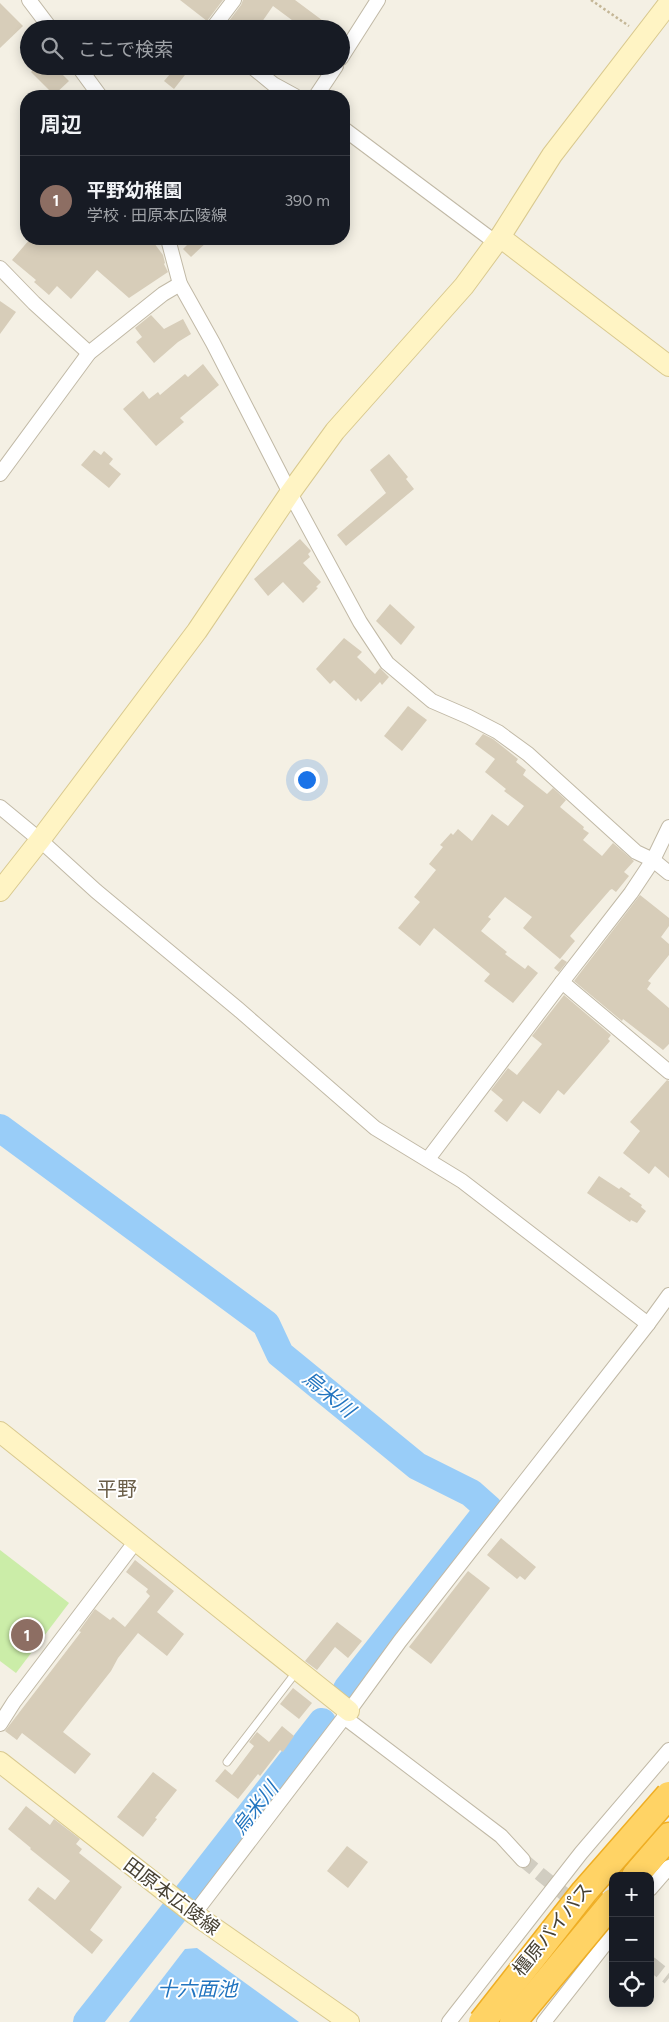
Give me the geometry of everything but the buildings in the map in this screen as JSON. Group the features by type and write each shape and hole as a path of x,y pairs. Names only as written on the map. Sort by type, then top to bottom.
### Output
{"highway":[{"path":"480,2022 584,1892 669,1794"},
{"path":"638,1872 669,1836"},
{"path":"646,1872 669,1845"},
{"path":"514,2022 609,1907"},
{"name":"橿原バイパス","path":"521,2022 609,1917"}],"street":[{"path":"29,0 44,20"},
{"path":"219,20 234,0"},
{"path":"350,44 378,0"},
{"path":"0,891 197,631 290,493 335,431 464,286 498,240 552,155 669,3"},
{"path":"85,75 96,90"},
{"path":"262,75 284,90"},
{"path":"320,90 330,75"},
{"path":"350,133 669,366"},
{"path":"170,245 180,284 360,622 388,663 432,701 498,732 528,754 636,852 653,860 669,873"},
{"path":"0,268 34,303 89,353"},
{"path":"0,474 89,353 163,294 180,284"},
{"path":"0,807 375,1128 462,1181 648,1324"},
{"path":"428,1159 562,982 632,894 653,860 669,827"},
{"path":"562,982 669,1072"},
{"path":"194,1914 406,1633 669,1295"},
{"path":"0,1432 298,1670 346,1714 501,1836 523,1860"},
{"path":"0,1724 14,1702 136,1541"},
{"path":"449,2022 581,1853 669,1750"},
{"name":"田原本広陵線","path":"0,1762 194,1914 349,2022"},
{"path":"654,1884 669,1867"},
{"path":"544,2022 609,1939"}],"lane":[{"path":"227,1762 298,1670"}],"path":[{"path":"591,0 643,35"}],"green space":[{"path":"0,1550 69,1603 16,1673 0,1661"}],"water":[{"name":"十六面池","path":"197,1948 299,2022 129,2022 185,1949"}],"waterway":[{"name":"烏米川","path":"0,1128 266,1324 280,1354 417,1466 471,1493 489,1509 347,1689"},
{"name":"烏米川","path":"188,1894 322,1722"},
{"name":"烏米川","path":"87,2022 174,1912"}],"tunnel":[{"path":"523,1860 579,1906"},
{"path":"654,1966 669,1978"}],"place":[{"name":"平野幼稚園","path":"27,1635"}],"district":[{"name":"平野","path":"117,1489"}]}
